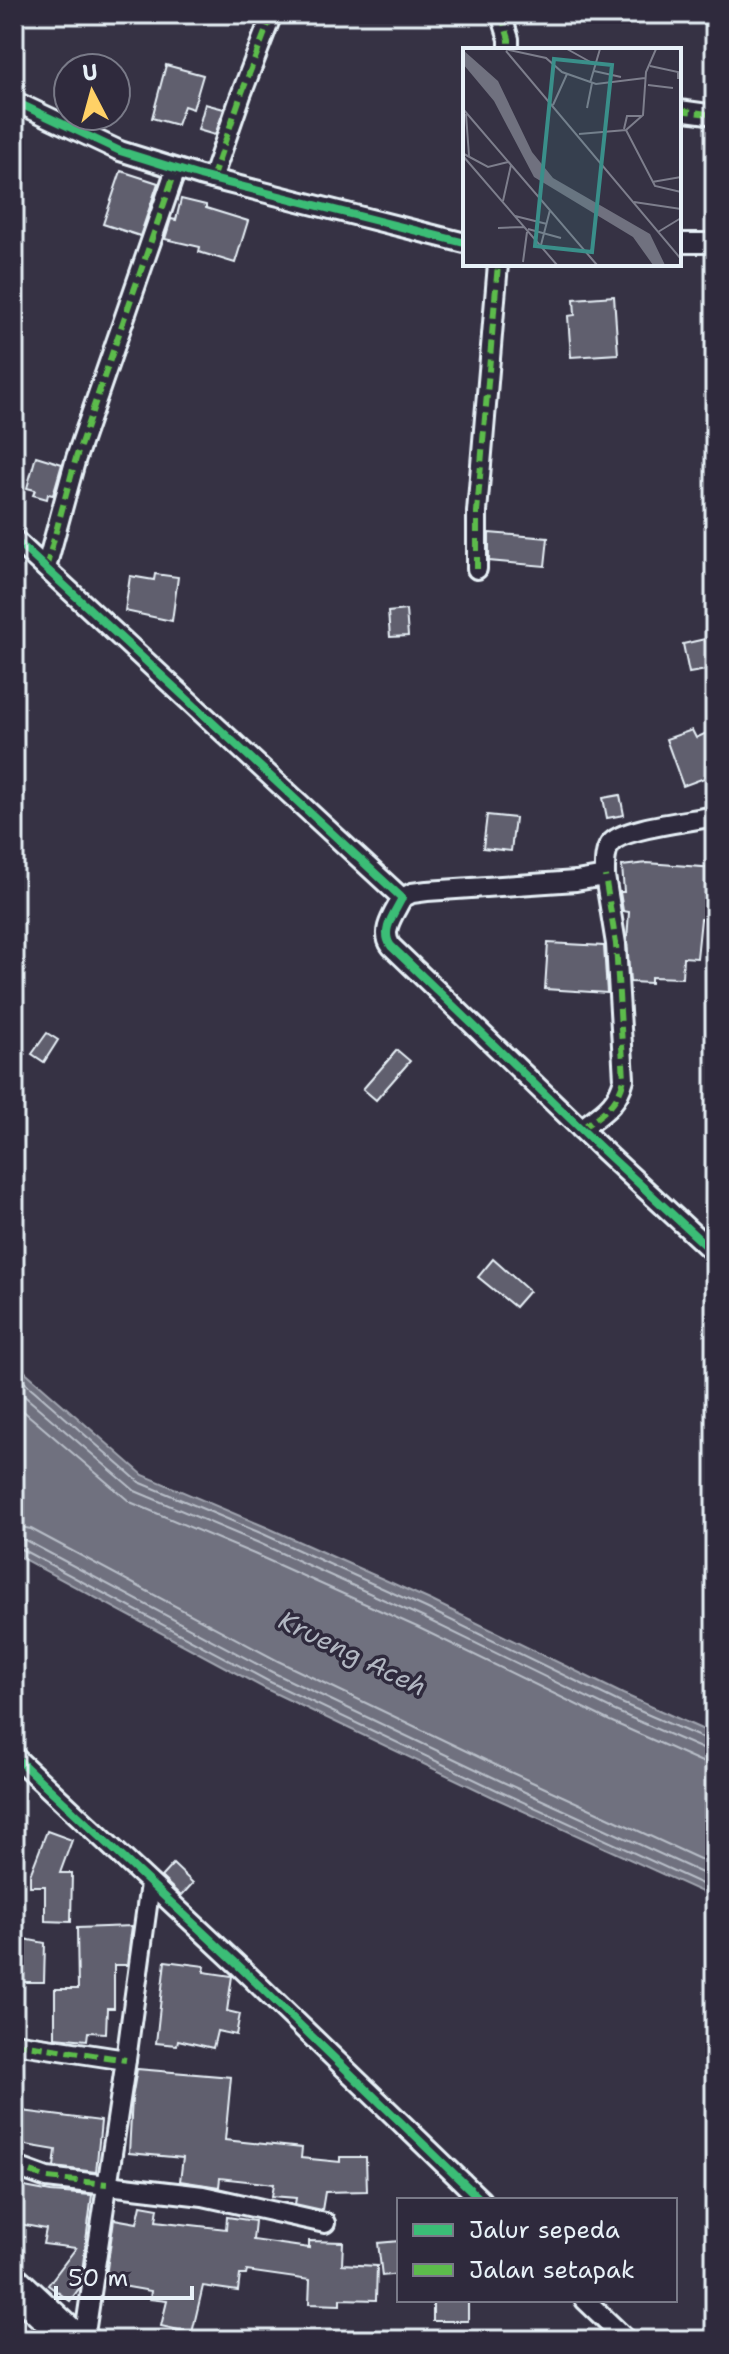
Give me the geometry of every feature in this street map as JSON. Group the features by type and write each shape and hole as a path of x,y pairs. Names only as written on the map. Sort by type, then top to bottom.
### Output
{"highway":[{"path":"14,2284 74,2340"}],"street":[{"path":"212,179 272,14"},
{"path":"501,14 509,48"},
{"path":"14,101 120,151 176,169 463,242"},
{"path":"681,110 715,115"},
{"path":"46,568 76,458 176,169"},
{"path":"681,243 715,243"},
{"path":"477,569 477,512 498,266"},
{"path":"14,539 402,898"},
{"path":"581,1129 613,1104 621,1092 624,1079 616,944 605,876 605,856 609,845 616,838 662,825 715,816"},
{"path":"605,876 576,881 412,893 402,898 386,932 386,939 715,1254"},
{"path":"14,1756 251,1978 479,2198"},
{"path":"84,2340 150,1884"},
{"path":"14,2043 126,2060"},
{"path":"14,2166 47,2178 203,2196 325,2223"},
{"path":"587,2302 627,2340"}],"water":[{"name":"Krueng Aceh","path":"14,1362 143,1475 430,1600 715,1735 715,1898 264,1688 14,1554"}],"building":[{"path":"166,65 203,75 193,109 184,106 177,125 152,118"},
{"path":"205,104 224,109 215,135 198,130"},
{"path":"121,171 158,183 140,236 103,224"},
{"path":"181,199 248,221 235,263 199,252 200,247 165,239 171,219 176,220"},
{"path":"614,296 618,354 571,357 568,316 575,315 574,299"},
{"path":"36,456 62,464 53,495 48,494 47,499 33,495 35,490 27,488"},
{"path":"489,533 548,538 545,566 489,561"},
{"path":"155,574 178,577 172,621 125,611 130,576 154,580"},
{"path":"406,610 408,636 390,637 388,612"},
{"path":"705,639 712,669 689,673 683,644"},
{"path":"715,729 715,774 683,786 666,739 692,730 696,738"},
{"path":"620,795 624,815 607,818 603,798"},
{"path":"487,815 515,818 511,851 483,848"},
{"path":"647,863 715,868 715,920 701,919 697,958 683,957 682,978 651,977 651,983 630,982 629,912 623,911 620,892 624,892 622,866"},
{"path":"548,943 604,946 607,993 545,989"},
{"path":"47,1033 58,1040 44,1062 32,1054"},
{"path":"397,1050 410,1061 376,1100 363,1089"},
{"path":"493,1259 529,1291 515,1307 478,1277"},
{"path":"47,1831 72,1840 60,1873 72,1873 71,1922 45,1921 45,1886 30,1886 30,1875"},
{"path":"173,1864 193,1883 181,1896 161,1877"},
{"path":"132,1926 127,1965 114,1965 114,2008 107,2008 106,2033 88,2032 87,2040 55,2037 55,1989 78,1989 77,1928"},
{"path":"14,1937 45,1943 44,1982 14,1982"},
{"path":"165,1961 205,1966 204,1972 232,1976 227,2011 240,2014 236,2035 217,2031 213,2048 178,2040 177,2045 156,2043"},
{"path":"137,2069 231,2077 225,2140 302,2148 301,2158 340,2162 340,2157 366,2157 367,2191 325,2192 322,2210 295,2204 296,2198 272,2196 274,2184 220,2178 219,2187 180,2181 183,2158 129,2153"},
{"path":"14,2110 101,2121 96,2172 54,2167 56,2150 14,2143"},
{"path":"14,2185 92,2195 80,2287 70,2301 48,2285 76,2248 43,2244 46,2229 14,2223"},
{"path":"141,2205 158,2208 156,2221 226,2229 227,2217 255,2221 253,2240 309,2248 309,2241 343,2242 342,2264 377,2266 376,2300 340,2299 340,2305 309,2304 310,2280 247,2271 246,2275 240,2275 238,2291 203,2286 192,2333 161,2326 167,2301 150,2299 151,2291 105,2283 114,2219 137,2223"},
{"path":"397,2241 397,2274 382,2276 378,2243"},
{"path":"433,2302 468,2302 468,2321 433,2321"}],"marked path":[{"path":"212,179 272,14"},
{"path":"501,14 509,48"},
{"path":"681,110 715,115"},
{"path":"46,568 76,458 176,169"},
{"path":"477,569 477,512 498,266"},
{"path":"581,1129 613,1102 624,1079 616,944 605,876"},
{"path":"14,2043 126,2060"},
{"path":"14,2166 47,2178 107,2184"}],"cycle path":[{"path":"14,101 120,151 200,176 463,242"},
{"path":"14,539 402,898 388,928 391,946 715,1254"},
{"path":"14,1756 240,1967 479,2198"}]}
